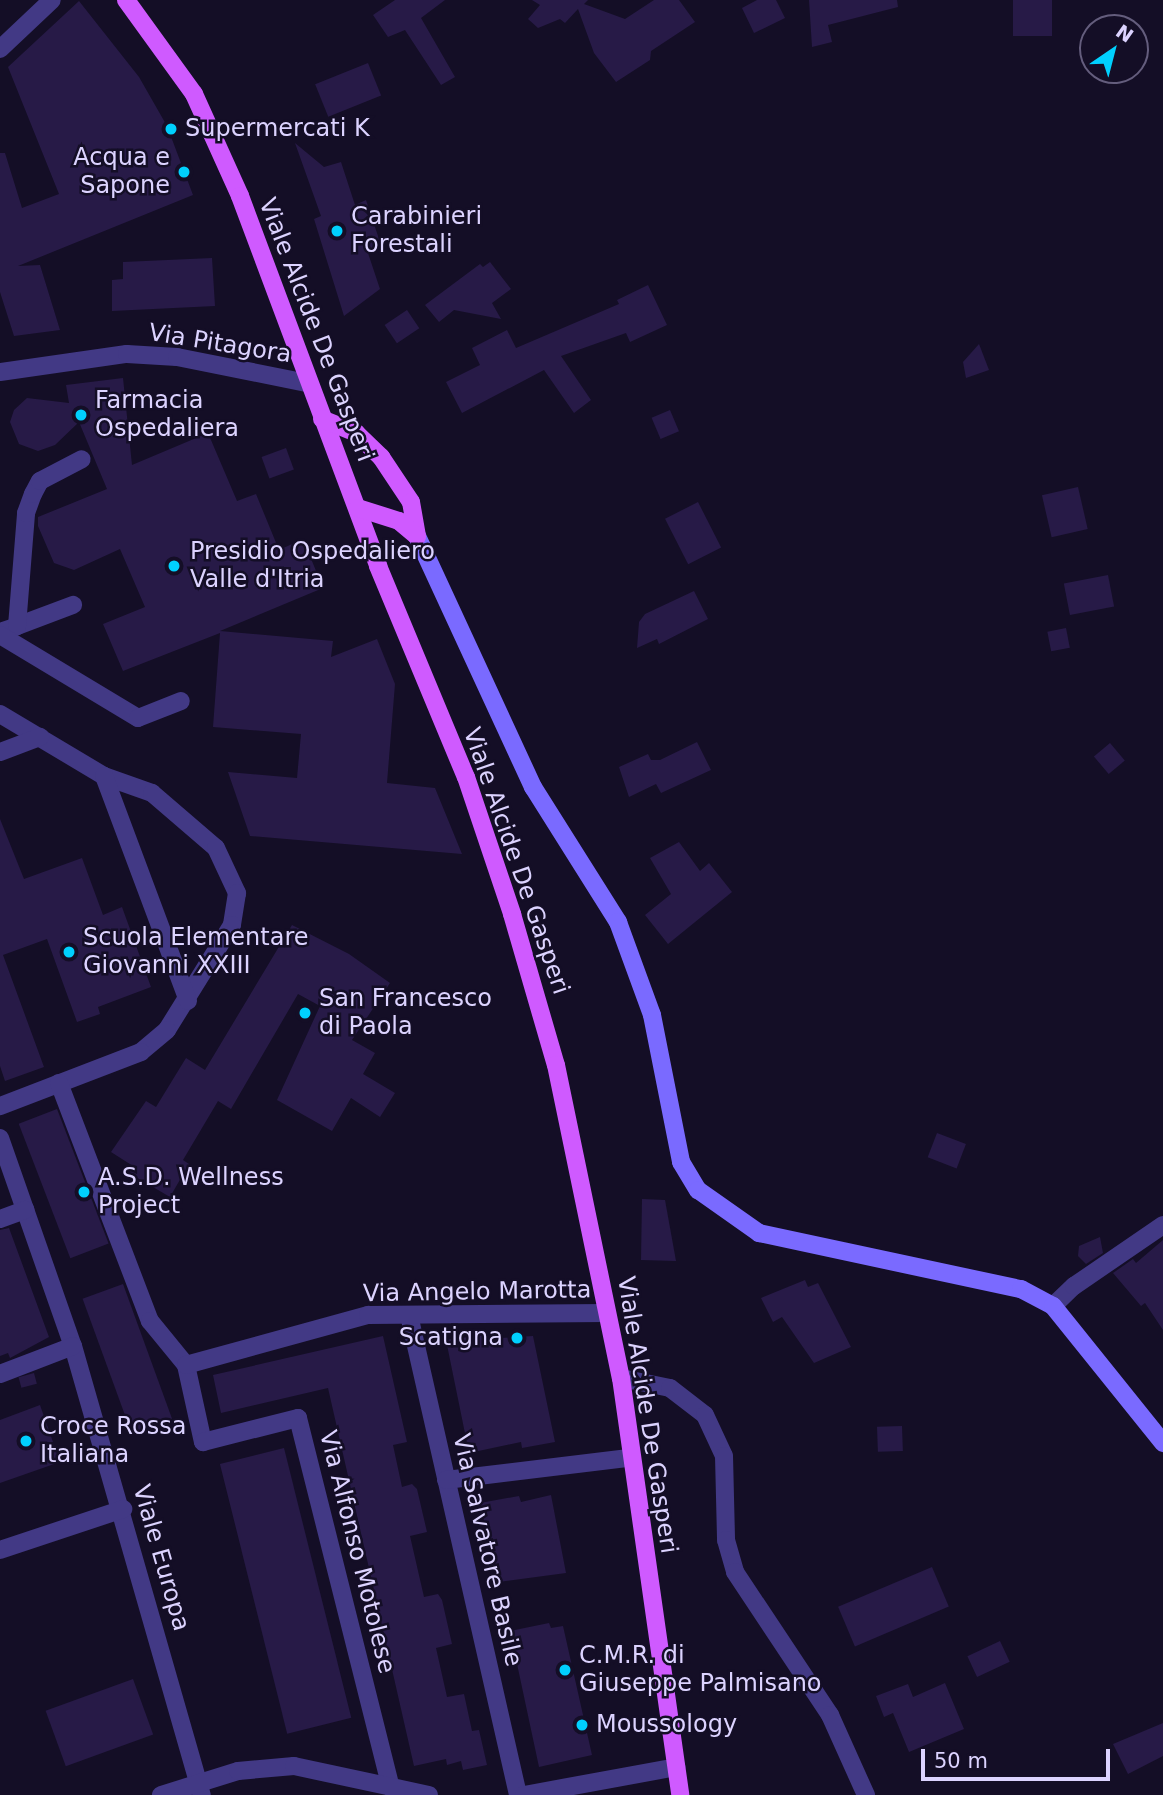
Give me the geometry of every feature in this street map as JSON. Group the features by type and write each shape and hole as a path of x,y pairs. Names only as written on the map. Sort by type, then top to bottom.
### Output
{"main road":[{"name":"Viale Alcide De Gasperi","path":"126,0 194,94 240,196 307,383 466,777 512,914 556,1065 621,1378 629,1458 680,1795"},
{"path":"322,419 356,433 381,457 411,502 417,536 533,787 618,922 652,1015 681,1162 698,1190 759,1233 1021,1289 1053,1306 1163,1443"},
{"path":"358,509 399,521 417,536"}],"street":[{"path":"0,49 52,0"},
{"name":"Via Pitagora","path":"0,372 127,354 177,357 307,383"},
{"path":"6,631 26,513 33,494 40,481 82,459"},
{"path":"6,631 72,605"},
{"path":"6,631 138,718 181,701"},
{"path":"0,714 104,776 152,793 216,848 237,893 232,925 188,1001 167,1030 141,1052 0,1106"},
{"path":"0,752 40,737"},
{"path":"104,776 188,1001"},
{"path":"59,1083 150,1321 186,1365"},
{"name":"Viale Europa","path":"0,1138 74,1346 123,1509 199,1788"},
{"path":"0,1219 25,1210"},
{"path":"1053,1306 1074,1286 1163,1225"},
{"name":"Via Angelo Marotta","path":"186,1365 368,1315 607,1313"},
{"name":"Via Salvatore Basile","path":"410,1315 518,1795"},
{"path":"0,1374 74,1346"},
{"name":"Via Alfonso Motolese","path":"186,1365 203,1442 298,1418 391,1787"},
{"path":"621,1378 670,1388 705,1415 724,1456 726,1540 735,1572 830,1715 866,1795"},
{"path":"446,1480 629,1458"},
{"path":"0,1550 123,1509"},
{"path":"161,1795 199,1788 238,1771 294,1766 360,1777 429,1795"},
{"path":"535,1794 676,1767"},
{"path":"360,1777 367,1795"}],"building":[{"path":"395,0 445,0 421,18 455,77 441,85 405,30 388,37 373,15"},
{"path":"532,0 588,0 584,4 625,19 654,0 679,0 695,22 651,51 650,60 616,82 594,53 578,9 565,23 560,19 538,28 528,19 540,5"},
{"path":"757,0 776,0 785,18 754,33 742,8"},
{"path":"809,0 897,0 898,7 828,25 832,42 812,47"},
{"path":"1013,0 1052,0 1052,36 1013,36"},
{"path":"79,1 139,77 167,126 193,195 18,266 40,265 60,330 14,336 0,292 0,153 5,153 22,208 59,194 8,67"},
{"path":"368,63 381,95 328,117 315,84"},
{"path":"295,143 324,167 341,162 355,205 366,200 381,245 367,250 380,289 344,316 314,219 321,216"},
{"path":"212,258 215,306 112,311 112,280 123,279 123,262"},
{"path":"490,262 511,289 492,303 501,319 454,310 439,322 425,305 480,264 483,267"},
{"path":"648,285 667,325 630,342 626,333 561,356 591,400 574,413 544,370 462,413 446,382 480,365 472,348 507,330 516,348 619,304 617,300"},
{"path":"407,310 419,328 397,343 385,325"},
{"path":"979,344 989,370 966,378 963,362"},
{"name":"Presidio Ospedaliero Valle d'Itria","path":"123,378 132,465 208,433 237,501 256,494 279,550 303,539 323,588 220,631 333,641 331,657 377,639 395,684 387,783 435,788 462,854 250,836 228,772 297,778 301,734 213,727 220,633 123,671 103,624 145,607 120,549 74,570 54,563 38,526 38,517 107,489 79,422 55,445 38,451 19,444 10,422 14,410 27,398 69,403 66,385"},
{"path":"670,410 679,431 661,439 652,418"},
{"path":"286,448 294,470 269,479 262,457"},
{"path":"1078,487 1088,529 1052,537 1042,495"},
{"path":"698,502 721,547 688,564 665,519"},
{"path":"1108,575 1114,606 1070,615 1064,584"},
{"path":"694,591 708,619 659,644 657,639 637,648 639,622 645,614"},
{"path":"1066,628 1070,648 1051,651 1047,632"},
{"path":"697,742 711,770 661,793 656,784 629,797 619,767 648,754 651,760 660,760"},
{"path":"1110,743 1125,761 1109,774 1094,756"},
{"name":"Scuola Elementare Giovanni XXIII","path":"0,819 24,879 82,858 103,915 122,907 151,987 98,1007 100,1014 77,1022 47,939 3,955 44,1067 5,1081 0,1066"},
{"path":"679,842 700,871 709,863 732,892 668,944 645,915 671,894 650,858"},
{"path":"292,925 349,954 390,983 352,1040 375,1053 363,1074 395,1093 380,1117 351,1098 332,1131 277,1100 320,1006 298,994 231,1109 218,1101 183,1160 189,1164 170,1197 129,1173 133,1166 111,1152 146,1101 156,1107 186,1058 205,1070"},
{"path":"57,1109 109,1243 70,1258 19,1124"},
{"path":"937,1133 966,1144 957,1168 928,1157"},
{"path":"642,1199 665,1200 676,1261 641,1260"},
{"path":"9,1228 49,1337 10,1358 8,1353 0,1356 0,1230"},
{"path":"1100,1237 1103,1253 1086,1264 1078,1256 1079,1246"},
{"path":"1163,1240 1163,1330 1145,1303 1141,1306 1113,1273 1133,1259 1136,1263"},
{"path":"805,1280 808,1287 818,1283 851,1347 814,1363 782,1317 773,1322 761,1298"},
{"path":"123,1284 173,1420 132,1435 83,1299"},
{"path":"499,1333 500,1338 533,1336 555,1442 522,1448 521,1442 469,1453 446,1340"},
{"path":"383,1336 407,1442 393,1445 402,1487 412,1484 417,1489 427,1532 410,1536 424,1597 438,1594 442,1600 452,1644 436,1648 447,1697 464,1694 472,1731 479,1730 487,1765 463,1770 461,1761 447,1765 446,1759 414,1766 328,1388 221,1413 213,1375"},
{"path":"34,1373 37,1384 21,1388 19,1377"},
{"name":"Croce Rossa Italiana","path":"40,1405 60,1462 0,1483 0,1420"},
{"path":"902,1426 903,1451 878,1452 877,1427"},
{"path":"284,1448 351,1718 287,1734 220,1464"},
{"path":"551,1495 566,1573 498,1582 480,1503 519,1496 521,1502"},
{"path":"932,1567 949,1607 855,1646 838,1607"},
{"path":"549,1623 551,1628 563,1626 592,1755 539,1767 510,1631"},
{"path":"1000,1641 1010,1662 977,1677 967,1656"},
{"path":"133,1679 153,1734 66,1766 46,1711"},
{"path":"945,1683 964,1729 909,1752 893,1713 884,1717 876,1696 908,1684 913,1697"},
{"path":"1163,1723 1163,1756 1128,1774 1113,1744"}],"place":[{"name":"Supermercati K","path":"171,129"},
{"name":"Acqua e Sapone","path":"184,172"},
{"name":"Carabinieri Forestali","path":"337,231"},
{"name":"Farmacia Ospedaliera","path":"81,415"},
{"name":"Presidio Ospedaliero Valle d'Itria","path":"174,566"},
{"name":"Scuola Elementare Giovanni XXIII","path":"69,952"},
{"name":"San Francesco di Paola","path":"305,1013"},
{"name":"A.S.D. Wellness Project","path":"84,1192"},
{"name":"Scatigna","path":"517,1338"},
{"name":"Croce Rossa Italiana","path":"26,1441"},
{"name":"C.M.R. di Giuseppe Palmisano","path":"565,1670"},
{"name":"Moussology","path":"582,1725"}]}
